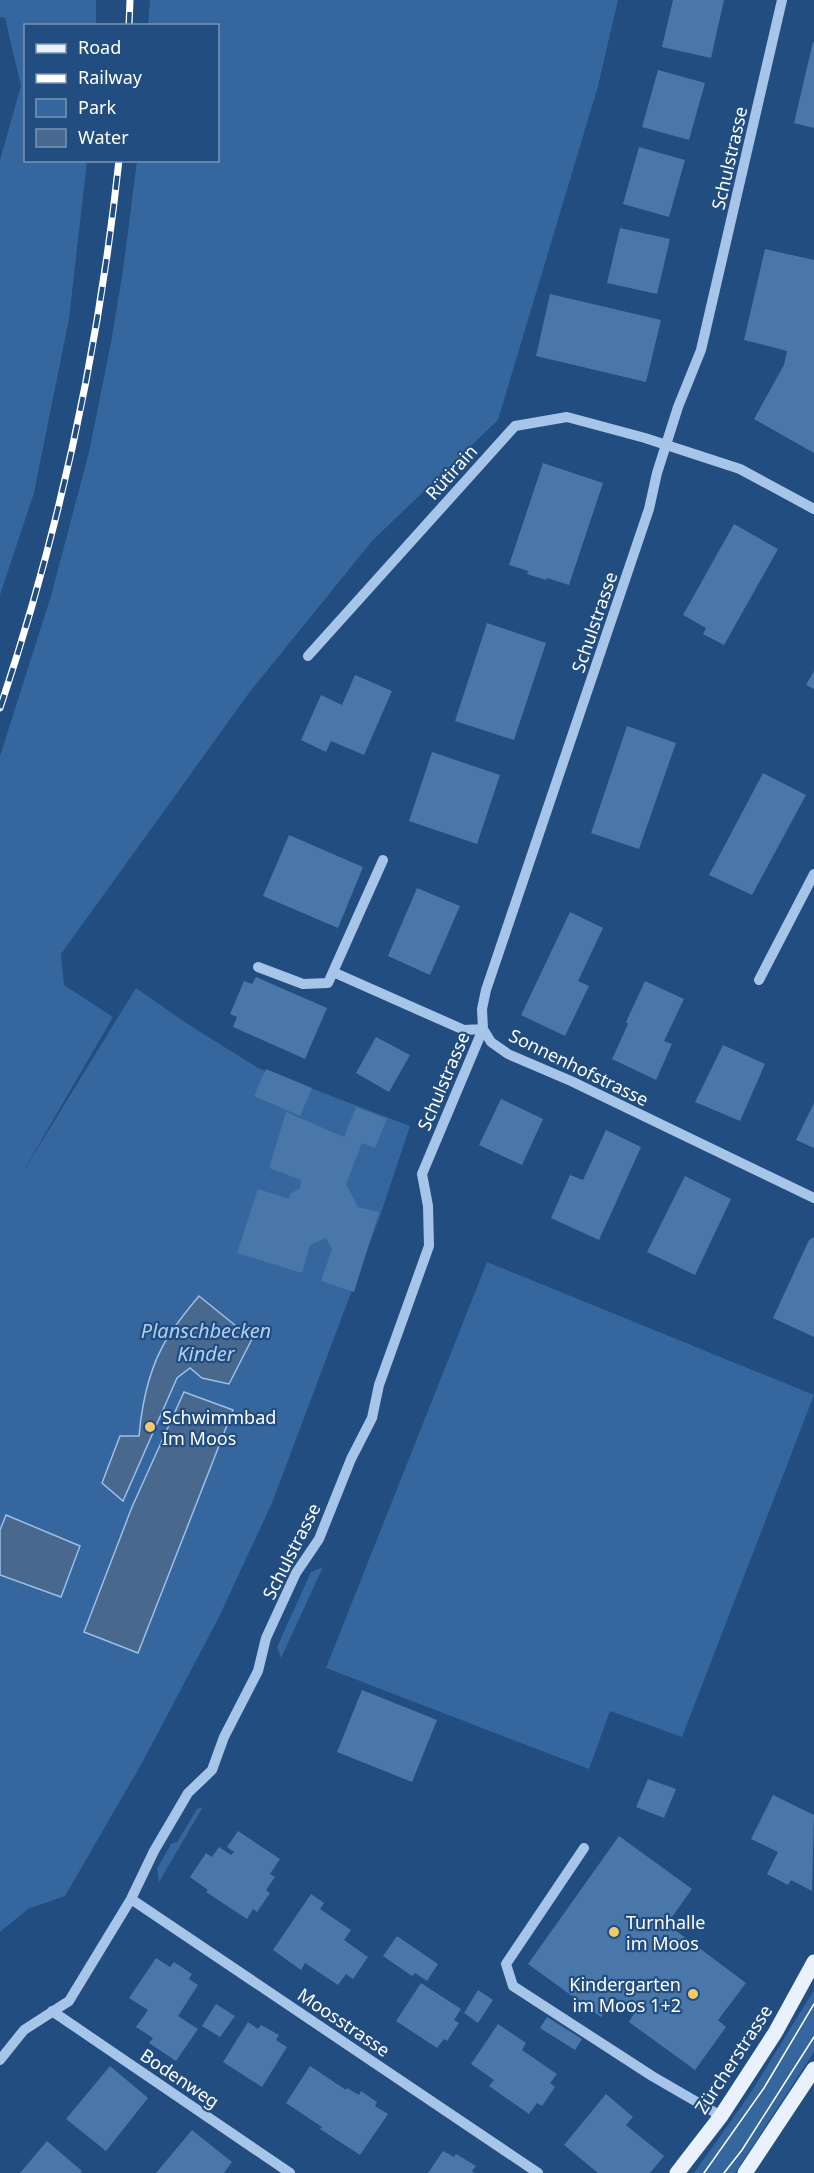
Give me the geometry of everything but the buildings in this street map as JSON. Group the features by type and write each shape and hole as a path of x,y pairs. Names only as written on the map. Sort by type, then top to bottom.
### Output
{"main road":[{"name":"Zürcherstrasse","path":"677,2173 721,2116 775,2033 814,1962"},
{"path":"745,2173 814,2069"}],"street":[{"name":"Schulstrasse","path":"0,2060 24,2030 69,2001 131,1899 154,1851 188,1793 212,1770 224,1737 258,1671 266,1638 296,1573 319,1539 351,1459 372,1418 379,1385 429,1246 428,1206 422,1174 483,1029 482,1009 486,990 649,509 657,473 678,407 701,351 782,0"},
{"name":"Rütirain","path":"308,656 515,426 567,417 740,469 814,509"},
{"path":"258,967 303,984 328,983 383,860"},
{"path":"759,980 809,896 814,874"},
{"name":"Sonnenhofstrasse","path":"333,972 464,1030 483,1029 491,1042 508,1054 571,1081 814,1198"},
{"path":"584,1848 506,1965 513,1986 652,2076 721,2116"},
{"name":"Moosstrasse","path":"131,1899 538,2173"},
{"name":"Bodenweg","path":"52,2011 290,2173"}],"green space":[{"path":"0,0 96,0 96,24 24,24 24,162 87,162 69,319 34,493 0,595 0,160 21,86 5,18 0,17"},
{"path":"150,0 618,0 598,86 498,420 372,541 249,693 61,954 64,985 113,1017 21,1175 136,988 186,1023 258,1068 410,1126 380,1216 272,1503 218,1619 142,1763 65,1896 28,1909 0,1932 0,756 51,596 89,452 123,270 137,162 219,162 219,24 148,24"},
{"path":"487,1262 814,1395 682,1737 610,1711 589,1769 326,1668"},
{"path":"323,1567 281,1658 277,1647 311,1572"},
{"path":"203,1807 159,1882 157,1869 171,1844 177,1842 197,1809"},
{"path":"814,1990 814,2052 735,2173 694,2173 750,2094"}],"water":[{"name":"Planschbecken Kinder","path":"199,1296 252,1339 229,1384 202,1378 190,1368 177,1378 123,1501 102,1483 120,1436 139,1436 144,1398 161,1348"},
{"path":"184,1392 233,1410 138,1653 84,1632 132,1507"},
{"path":"6,1515 80,1546 61,1597 0,1575 0,1530"}],"tram line":[{"path":"704,2173 764,2088 814,2004"},
{"path":"724,2173 742,2150 814,2037"}],"railway":[{"path":"129,24 130,0"},
{"path":"0,708 22,641 59,506 88,369 111,230 119,162"}],"place":[{"name":"Schwimmbad Im Moos","path":"150,1427"},
{"name":"Turnhalle im Moos","path":"614,1932"},
{"name":"Kindergarten im Moos 1+2","path":"693,1994"}]}
